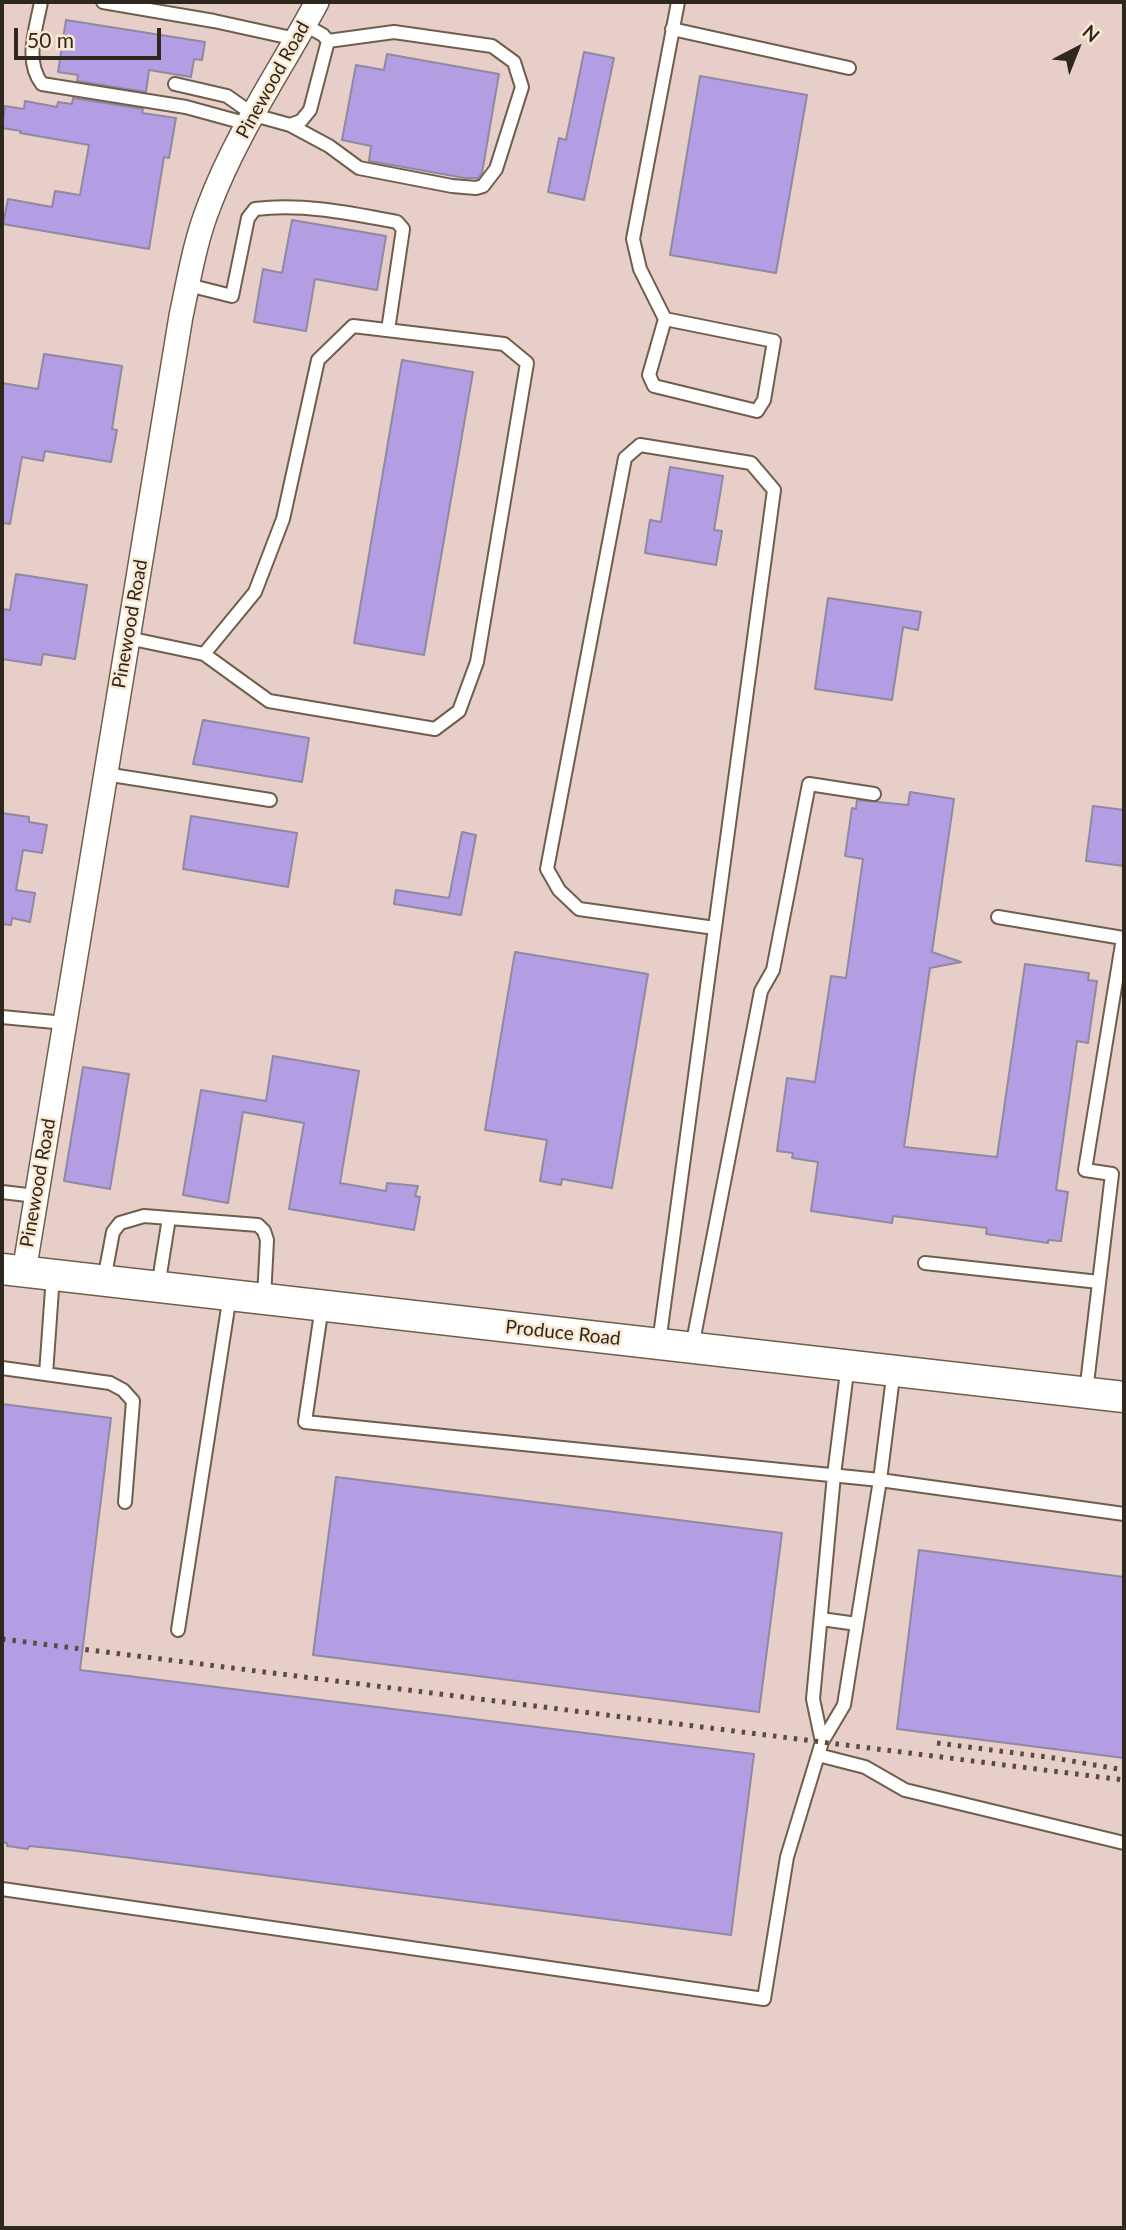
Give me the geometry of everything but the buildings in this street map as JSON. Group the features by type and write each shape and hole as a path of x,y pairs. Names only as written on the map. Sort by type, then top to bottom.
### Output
{"street":[{"name":"Pinewood Road","path":"26,1272 105,774 188,285 209,206 251,119 317,2"},
{"name":"Produce Road","path":"26,1272 1124,1397"}],"lane":[{"path":"41,2 32,53 34,74 42,84 290,125 329,146 359,168 452,186 476,188 489,181 496,169 522,86 514,62 492,46 394,33 328,41"},
{"path":"103,2 214,21 323,35 328,41"},
{"path":"665,319 774,341 761,408 757,411 654,386 649,376 665,319 640,269 633,239 678,2"},
{"path":"673,29 849,68"},
{"path":"290,125 301,121 310,110 328,41"},
{"path":"175,84 227,96 251,119"},
{"path":"188,285 232,296 248,218 255,209 275,207 340,212 397,222 403,229 388,330"},
{"path":"128,638 204,654 269,701 435,729 459,712 477,662 527,363 504,344 354,326 318,360 283,519 255,592 204,654"},
{"path":"659,1344 774,490 751,463 640,445 625,458 547,869 559,890 579,909 715,928"},
{"path":"105,774 270,800"},
{"path":"692,1348 761,991 773,970 809,784 874,794"},
{"path":"998,917 1123,938 1085,1170 1112,1174 1086,1392"},
{"path":"2,1017 65,1023"},
{"path":"2,1192 36,1196"},
{"path":"104,1281 113,1232 120,1223 144,1216 258,1225 267,1240 264,1299"},
{"path":"158,1287 169,1218"},
{"path":"925,1264 1099,1282"},
{"path":"26,1272 46,1374"},
{"path":"178,1630 230,1295"},
{"path":"322,1306 305,1422 880,1479 1124,1514"},
{"path":"820,1749 813,1699 834,1475 848,1364"},
{"path":"2,1368 110,1383 123,1390 133,1401 125,1502"},
{"path":"2,1889 764,1999 787,1857 820,1749 844,1705 880,1479 894,1369"},
{"path":"821,1619 857,1624"},
{"path":"820,1749 865,1767 905,1790 1124,1843"}],"shaded area":[{"path":"2,2 1124,2 1124,2228 2,2228"}],"railway":[{"path":"2,1639 1124,1780"},
{"path":"937,1743 1124,1770"}]}
